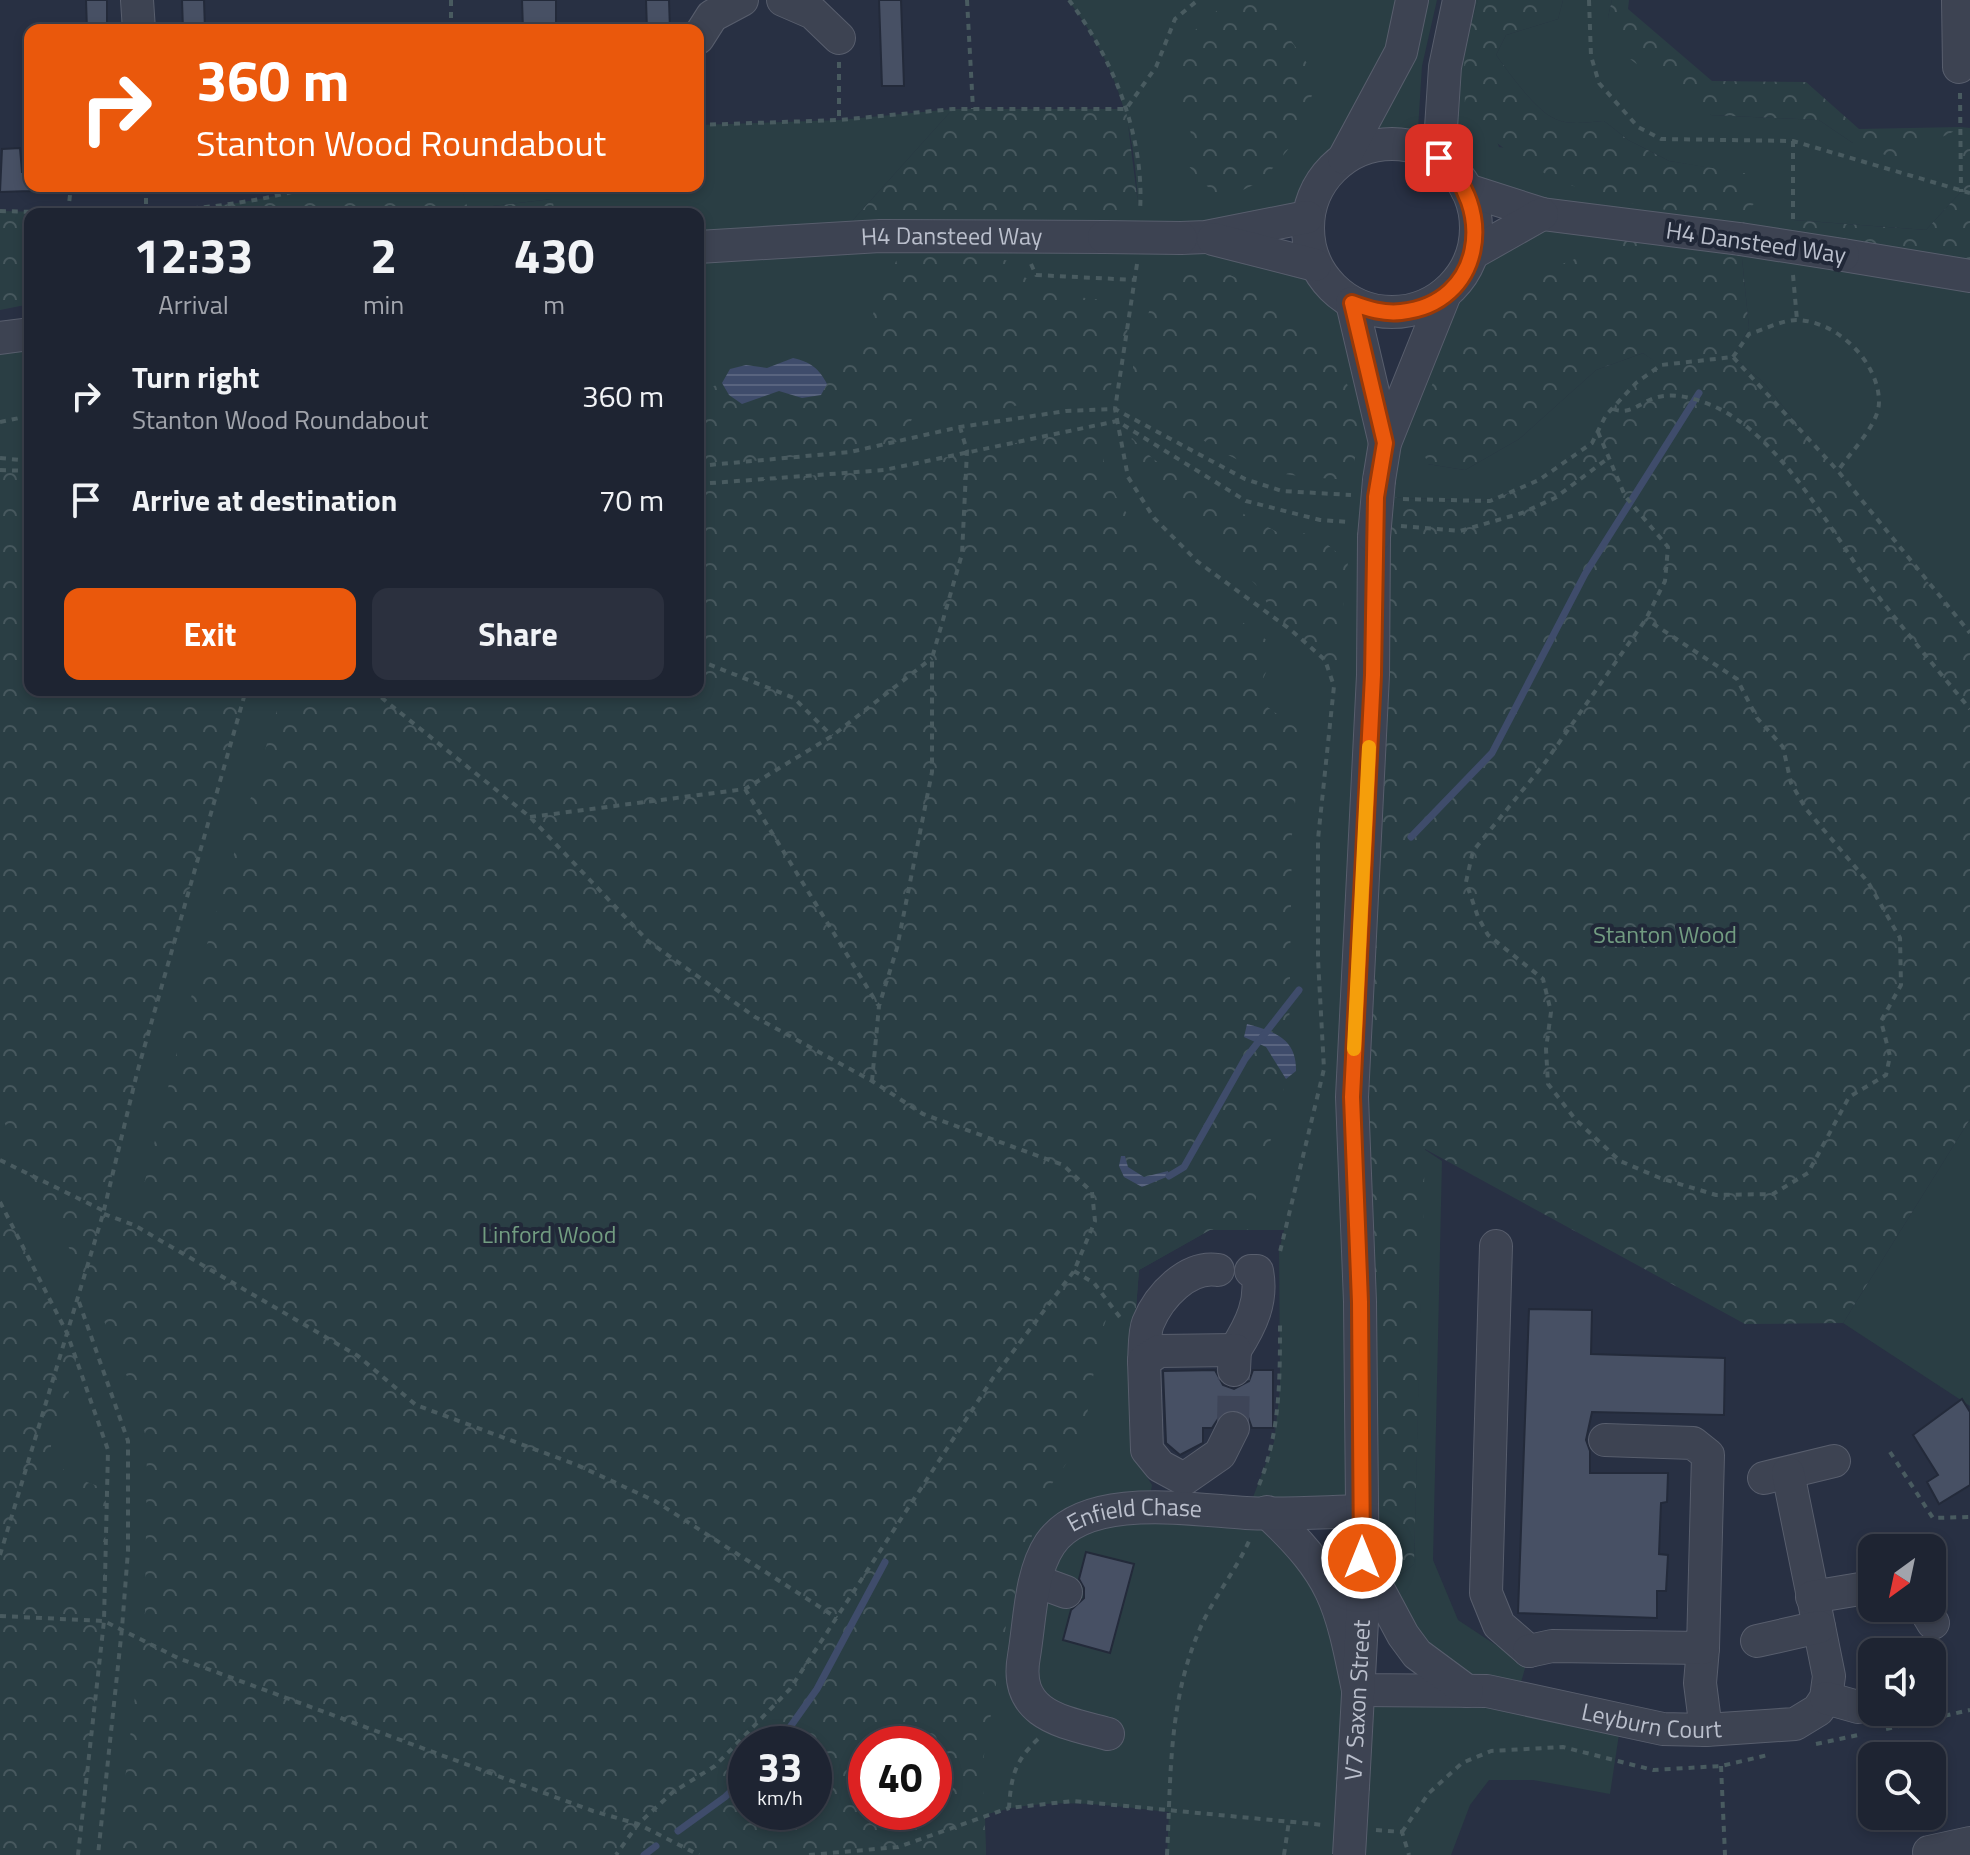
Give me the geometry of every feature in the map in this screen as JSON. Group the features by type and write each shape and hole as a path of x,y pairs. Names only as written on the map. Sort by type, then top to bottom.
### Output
{"street":[{"path":"137,0 139,24"},
{"path":"704,29 712,16 742,0"},
{"path":"783,0 813,13 839,38"},
{"path":"1439,158 1445,67 1459,0"},
{"path":"1958,0 1959,67"},
{"path":"1344,158 1401,52 1410,11"},
{"path":"1392,143 1416,147 1439,158 1455,171 1467,190 1476,221 1473,253 1464,273 1445,294 1424,307 1400,313 1376,311 1352,303 1332,288 1315,265 1308,241 1307,217 1313,197 1327,174 1344,158 1367,147 1392,143"},
{"name":"H4 Dansteed Way","path":"1467,190 1542,214 1740,239 1970,276"},
{"path":"1473,253 1542,214"},
{"name":"H4 Dansteed Way","path":"704,247 880,236 1194,238 1307,217"},
{"name":"H4 Dansteed Way","path":"1194,238 1315,265"},
{"name":"V7 Saxon Street","path":"1349,1855 1362,1558 1360,1302 1352,1097 1373,675 1375,528 1385,443 1445,294"},
{"name":"V7 Saxon Street","path":"1352,303 1385,443"},
{"path":"1496,1246 1486,1593 1499,1625 1529,1651"},
{"path":"1218,1270 1208,1268 1182,1276 1147,1324 1144,1361 1147,1450 1185,1492 1220,1454 1233,1428"},
{"path":"1144,1361 1159,1351 1235,1360 1262,1292 1257,1271 1265,1268"},
{"path":"1605,1440 1693,1443 1708,1455 1700,1683 1706,1730"},
{"path":"1834,1461 1776,1476 1815,1612 1829,1676 1826,1698 1858,1707"},
{"name":"Enfield Chase","path":"1030,1711 1021,1670 1051,1586 1050,1544 1068,1527 1092,1515 1185,1492 1257,1512 1362,1511"},
{"path":"1257,1512 1300,1543 1328,1580 1344,1620 1358,1690"},
{"path":"1362,1558 1403,1635 1417,1654 1467,1691"},
{"path":"1757,1641 1858,1593"},
{"path":"1529,1651 1552,1646 1703,1648"},
{"path":"1517,1696 1529,1651"},
{"name":"Leyburn Court","path":"1358,1690 1467,1691 1517,1696 1663,1729 1706,1730 1795,1724 1818,1710 1826,1698"},
{"path":"1030,1711 1108,1734"},
{"path":"1923,1854 1970,1843"}],"path":[{"path":"451,0 451,24"},
{"path":"967,0 973,109"},
{"path":"1069,0 1097,37 1126,109 1142,187 1140,218"},
{"path":"1126,109 1156,67 1175,19 1198,0"},
{"path":"1589,0 1591,56 1599,83 1638,127 1661,139 1793,141 1970,193"},
{"path":"839,38 839,120"},
{"path":"1959,67 1961,192"},
{"path":"704,125 839,120 973,109 1126,109"},
{"path":"187,208 268,200 294,192"},
{"path":"0,211 24,212"},
{"path":"1017,237 1036,275 1136,280"},
{"path":"1138,249 1136,280 1115,409 1128,477 1154,518 1198,562 1291,630 1325,660 1334,686 1318,839 1318,959 1324,1069 1279,1251 1265,1268"},
{"path":"704,465 850,452 960,427 1066,411 1115,409 1245,479 1282,491 1378,488 1490,501 1539,480 1592,443 1612,409 1636,383 1661,365 1733,357 1749,334 1797,320 1841,338 1856,348 1873,372 1879,404 1867,430 1838,471"},
{"path":"18,336 24,380"},
{"path":"1733,357 1838,471 1970,633"},
{"path":"1612,409 1620,412 1638,408 1655,397 1681,395 1712,405 1739,421 1777,457 1881,599 1970,709"},
{"path":"0,422 24,417"},
{"path":"704,484 884,470 967,451 1044,439 1117,421 1246,501 1320,520 1375,528 1460,531 1522,513 1555,498 1607,459"},
{"path":"872,1081 879,1006 897,948 932,772 932,658 962,554 967,451 960,427"},
{"path":"1598,432 1625,496 1668,547 1665,581 1646,619 1544,764 1473,851 1466,882 1488,935 1543,979 1551,1012 1546,1049 1548,1084 1575,1119 1620,1161 1660,1178 1716,1195 1773,1194 1808,1173 1849,1097 1886,1075 1890,1056 1881,1021 1901,985 1900,938 1868,882 1806,809 1791,783 1783,747 1757,718 1737,679 1646,619"},
{"path":"0,458 24,460"},
{"path":"0,470 24,471"},
{"path":"530,817 745,789 832,736 932,658"},
{"path":"704,662 794,698 832,736"},
{"path":"0,1555 78,1300 137,1073 244,696"},
{"path":"379,696 530,817 648,941 755,1017 872,1081 923,1114 1046,1158 1078,1177 1092,1192 1095,1221 1074,1271 993,1378 780,1700 715,1766 673,1792 638,1824 616,1855"},
{"path":"745,789 879,1006"},
{"path":"0,1160 134,1225 358,1356 416,1405 577,1465 655,1501 837,1618"},
{"path":"0,1202 67,1333 108,1450 104,1621 78,1855"},
{"path":"1074,1271 1094,1283 1137,1340 1144,1361"},
{"path":"78,1300 128,1441 128,1551 98,1855"},
{"path":"1167,1855 1173,1715 1184,1669 1200,1628 1250,1540 1274,1442 1280,1388 1280,1312"},
{"path":"1890,1452 1933,1518 1970,1517"},
{"path":"0,1616 104,1621 178,1658 593,1811 638,1824 699,1855"},
{"path":"1009,1808 1011,1772 1019,1758 1038,1738 1030,1711"},
{"path":"1721,1766 1725,1855"},
{"path":"809,1855 898,1847 1009,1808 1073,1801 1331,1825"},
{"path":"1284,1855 1289,1821"},
{"path":"1373,1830 1402,1832 1409,1855"}],"green space":[{"name":"Linford Wood","path":"1068,0 1412,0 1344,158 1321,184 1307,217 1209,237 1315,265 1332,288 1352,303 1384,441 1445,294 1464,273 1473,253 1541,214 1467,190 1439,158 1459,0 1478,0 1464,47 1499,147 1762,177 1669,161 1628,140 1604,121 1567,122 1555,119 1539,108 1496,55 1506,35 1558,19 1563,0 1612,0 1608,17 1711,115 1819,120 1853,143 1961,127 1961,192 1926,230 1794,220 1791,245 1970,275 1970,633 1763,382 1733,357 1749,328 1740,239 1428,464 1465,470 1519,439 1596,370 1643,353 1661,365 1636,383 1592,443 1539,480 1490,501 1377,497 1362,1511 1268,1512 1300,1543 1358,1690 1466,1690 1379,1593 1414,1564 1424,1149 1442,1161 1433,1560 1458,1620 1526,1665 1517,1696 1621,1721 1610,1794 1533,1780 1489,1780 1470,1805 1451,1855 1167,1855 1169,1812 1053,1803 985,1815 986,1855 0,1855 0,338 24,335 24,696 704,696 704,208 553,208 552,199 467,208 463,192 704,192 704,125 839,120 953,109 837,238 1138,232 1138,199 1131,138 1115,82 1087,27","holes":["1210,1230 1284,1230 1279,1251 1280,1388 1274,1442 1247,1513 1148,1508 1152,1485 1142,1469 1147,1450 1134,1335 1139,1270"]},
{"path":"1229,0 1254,0 1290,39 1318,79 1295,141 1263,180 1225,199 1204,184 1187,164 1192,137 1179,93 1184,40"},
{"path":"1423,0 1437,0 1422,66 1418,130 1377,128"},
{"path":"1478,0 1563,0 1558,19 1506,35 1496,55 1523,90 1547,114 1567,122 1604,121 1628,140 1669,161 1762,176 1756,202 1734,222 1622,201 1558,180 1527,164 1496,142 1465,115 1464,47"},
{"path":"1612,0 1629,0 1628,9 1712,81 1806,82 1859,129 1961,127 1970,128 1970,261 1791,245 1793,220 1926,230 1961,192 1961,128 1896,159 1853,143 1819,120 1711,115 1683,100 1625,55 1608,17"},
{"path":"953,109 1126,109 1138,204 1138,232 836,239"},
{"path":"290,192 463,192 468,208 198,208"},
{"path":"553,199 554,208 476,208"},
{"path":"0,211 24,212 24,305 0,310"},
{"name":"Stanton Wood","path":"1654,228 1740,239 1749,328 1733,357 1763,382 1970,633 1970,1119 1843,1323 1745,1324 1425,1149 1414,1564 1379,1593 1360,1302 1376,497 1490,501 1539,480 1592,443 1606,415 1636,383 1660,365 1643,353 1596,370 1519,439 1465,470 1428,464 1413,426 1450,346 1552,268"},
{"path":"900,252 974,253 1009,261 1033,283 1063,294 1129,303 1127,337 1108,394 1070,400 1039,399 1008,408 924,409 913,417 901,441 850,452 704,465 704,390 722,383 729,395 779,391 802,398 827,384 821,374 849,355 866,330"},
{"path":"1212,266 1269,294 1304,324 1339,368 1361,412 1352,480 1305,477 1242,462 1193,433 1133,388 1133,363 1161,273"},
{"name":"Linford Wood","path":"1098,426 1108,479 1125,511 1143,535 1184,576 1277,648 1259,688 1266,706 1302,732 1292,835 1289,1043 1273,1031 1266,1047 1286,1079 1248,1230 1210,1230 1139,1270 1134,1335 1111,1306 1099,1340 1083,1440 1044,1495 1007,1620 982,1767 986,1855 116,1855 145,1612 147,1440 128,1379 85,1275 46,1209 5,1124 0,1102 0,470 24,471 24,696 244,696 137,1073 103,1213 134,1225 187,1011 281,696 704,696 704,484 884,470"},
{"path":"1132,438 1153,459 1240,512 1277,532 1315,534 1348,562 1334,686 1325,660 1273,617 1261,590 1133,460 1128,445"},
{"path":"1970,1119 1970,1406 1843,1323"},
{"path":"0,1201 67,1333 76,1359 64,1414 52,1433 50,1459 73,1477 106,1489 104,1621 78,1855 0,1855"}],"water":[{"path":"793,358 809,364 821,374 827,384 821,395 802,398 779,391 742,404 729,395 722,383 730,369 746,365 767,368"},
{"path":"1247,1024 1282,1038 1293,1051 1296,1071 1286,1079 1266,1047 1244,1037"},
{"path":"1121,1156 1125,1156 1128,1167 1144,1177 1168,1171 1169,1176 1142,1187 1124,1177 1119,1166"}],"building":[{"path":"86,0 107,0 107,24 87,24"},
{"path":"182,0 204,0 205,24 183,24"},
{"path":"522,0 556,0 556,24 523,24"},
{"path":"646,0 669,0 670,24 647,24"},
{"path":"879,0 901,0 904,86 882,86"},
{"path":"20,148 24,191 0,192 2,149"},
{"path":"1529,1309 1592,1310 1591,1354 1725,1358 1724,1415 1592,1412 1586,1440 1590,1451 1590,1473 1668,1473 1667,1502 1661,1503 1659,1554 1668,1555 1666,1591 1657,1591 1657,1618 1518,1613"},
{"path":"1215,1370 1223,1385 1234,1389 1249,1381 1253,1370 1273,1370 1273,1428 1252,1428 1248,1417 1231,1409 1222,1413 1212,1428 1203,1428 1203,1443 1180,1455 1166,1443 1163,1371"},
{"path":"1962,1399 1970,1412 1970,1485 1939,1504 1927,1482 1938,1475 1913,1435"},
{"path":"1086,1552 1134,1564 1110,1653 1063,1640 1071,1610 1084,1598 1084,1588 1079,1579"}],"waterway":[{"path":"1411,837 1492,753 1585,574 1699,393"},
{"path":"1169,1176 1184,1167 1245,1059 1299,990"},
{"path":"791,1726 817,1689 885,1562"},
{"path":"678,1831 728,1794"},
{"path":"644,1855 656,1846"}],"tunnel":[{"path":"1233,1428 1234,1370"}],"slow traffic":[{"path":"1354,1049 1369,747"}],"route":[{"path":"1362,1558 1360,1302 1352,1097 1373,675 1376,497 1385,443 1352,303 1376,311 1400,313 1424,307 1445,294 1464,273 1473,253 1476,221 1467,190 1455,171 1439,158"}]}
